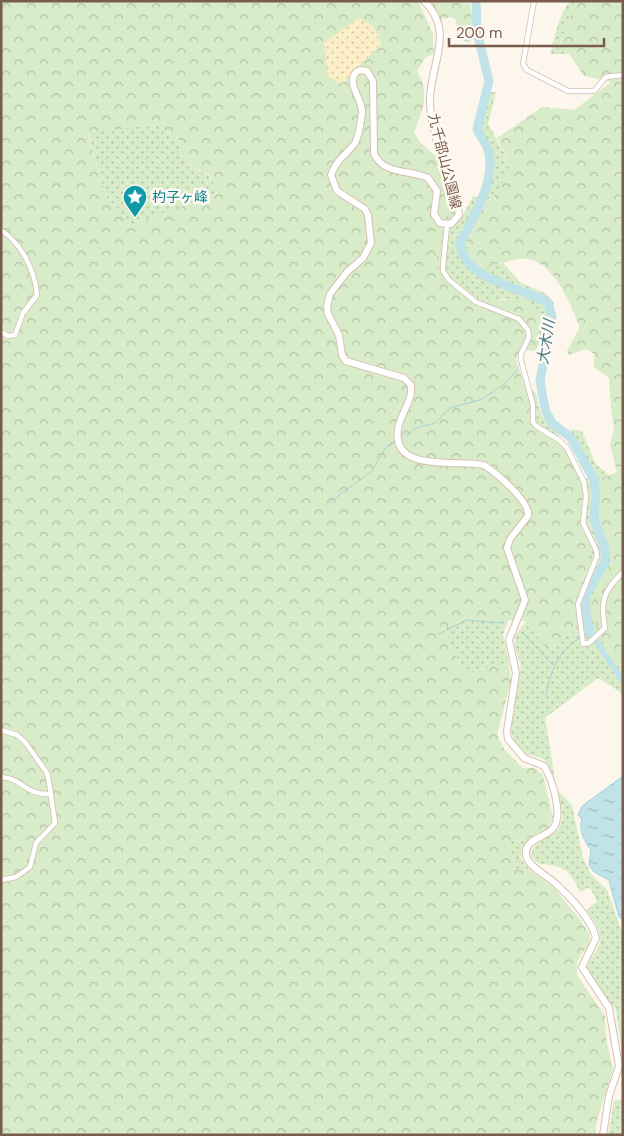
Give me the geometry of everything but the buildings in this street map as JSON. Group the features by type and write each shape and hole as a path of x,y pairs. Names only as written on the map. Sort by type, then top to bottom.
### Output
{"main road":[{"name":"九千部山公園線","path":"424,1 436,19 440,34 440,51 430,85 430,105 451,192 458,208 458,215 456,221 447,225 440,224 434,214 437,191 428,178 422,175 394,170 378,162 374,154 374,92 372,76 364,70 356,72 352,83 362,110 357,138 355,143 337,161 331,175 337,191 365,208 368,214 371,243 363,258 347,272 330,294 328,314 339,335 342,355 346,361 404,378 411,385 412,392 398,429 398,442 406,453 413,459 434,463 484,465 520,498 528,509 528,516 510,539 507,548 525,600 512,628 509,640 516,673 507,731 508,739 524,758 544,766 557,803 558,818 554,827 548,834 530,844 526,850 528,860 556,883 594,929 596,938 594,946 583,960 582,967 612,1015 618,1066 609,1096 603,1135"}],"street":[{"path":"534,1 523,64 527,70 576,92 594,91 606,77 623,76"},
{"path":"447,225 443,271 449,280 476,302 519,319 526,326 529,337 521,360 534,404 533,422 567,448 584,482 586,496 583,523 597,556 578,604 582,641 585,645 605,628 602,600 613,582 623,572"},
{"path":"1,230 22,251 36,285 37,295 23,314 15,335 8,336 1,332"},
{"path":"1,730 17,735 25,742 47,773 50,794 55,810 55,823 36,843 30,867 16,877 1,880"},
{"path":"1,776 13,779 34,793 50,794"}],"green space":[{"path":"1,1 417,1 433,34 434,54 426,57 417,71 423,86 424,102 414,132 420,142 438,158 452,204 435,223 443,231 435,263 439,271 483,302 512,300 531,304 543,317 544,328 536,351 521,350 516,359 531,406 530,420 535,429 558,442 565,450 583,482 584,505 581,527 591,546 592,560 573,597 575,631 546,648 525,621 463,619 444,628 463,672 509,664 511,681 497,735 504,749 523,768 535,768 543,775 553,817 548,828 532,837 508,842 516,870 529,869 555,889 579,918 590,935 589,944 577,961 577,975 605,1016 606,1038 613,1069 596,1124 596,1135 1,1135","holes":["373,26 381,44 342,84","155,124 179,140 182,161 211,176 217,194 132,224 106,197 88,134"]},
{"path":"431,1 470,3 474,35 469,43 460,39 456,20 451,17 440,20"},
{"path":"569,1 576,1 558,49 569,54 550,54 559,21"},
{"path":"576,1 623,1 623,669 603,642 592,613 594,590 611,561 611,546 598,521 602,478 617,472 610,445 614,429 609,378 594,367 594,354 586,349 569,355 567,351 580,327 559,283 551,273 542,265 532,260 520,259 486,268 471,258 466,241 512,167 497,138 542,107 574,110 611,82 584,76 569,54 558,49"},
{"path":"488,92 496,92 488,124 512,167 466,241 471,258 486,268 503,263 521,283 545,293 554,303 554,326 544,328 541,313 506,299 483,302 439,271 435,263 443,231 435,223 452,204 462,217 473,196 483,199 487,188 492,163 479,128"},
{"path":"155,124 179,140 182,161 211,177 217,194 132,224 106,197 88,133"},
{"path":"526,385 536,393 543,416 560,433 558,442 542,434 534,427"},
{"path":"570,429 582,431 595,463 609,475 602,478 598,521 611,546 611,561 594,590 603,642 623,669 623,694 598,678 545,718 555,779 545,761 525,754 514,742 511,730 521,666 515,648 515,636 526,621 547,647 575,631 573,597 592,561 591,546 581,527 584,505 583,482 594,471"},
{"path":"463,619 509,619 503,634 509,664 463,672 444,628"},
{"path":"557,790 572,805 583,858 591,874 607,890 623,934 623,1062 616,1010 587,971 588,965 598,947 600,936 599,930 586,910 597,902 590,887 580,892 572,877 564,870 559,867 537,863 531,856 539,842 552,835 562,821 562,808"},
{"path":"532,837 522,848 521,859 529,869 516,870 508,841"},
{"path":"623,1099 623,1135 608,1135 614,1101"}],"sand":[{"path":"359,18 373,26 381,44 342,84 328,77 324,43"}],"water":[{"path":"623,776 623,920 619,917 609,880 594,872 589,865 591,850 583,836 582,819 578,815 582,806"}],"waterway":[{"name":"大木川","path":"476,1 477,32 489,81 477,129 488,150 490,162 487,186 460,243 464,256 472,266 483,274 548,303 552,317 540,381 546,412 552,423 571,438 594,480 596,494 594,519 605,549 606,561 586,595 585,611 590,633"},
{"path":"406,436 416,428 435,423 450,408 480,400 506,383 517,370"},
{"path":"330,502 372,471 386,447 393,443"},
{"path":"438,634 467,620 503,623"},
{"path":"523,633 553,665"},
{"name":"大木川","path":"584,636 590,633"},
{"name":"大木川","path":"590,633 623,681"},
{"path":"546,695 550,678 560,655 580,638"}],"place":[{"name":"杓子ヶ峰","path":"135,218"}]}
